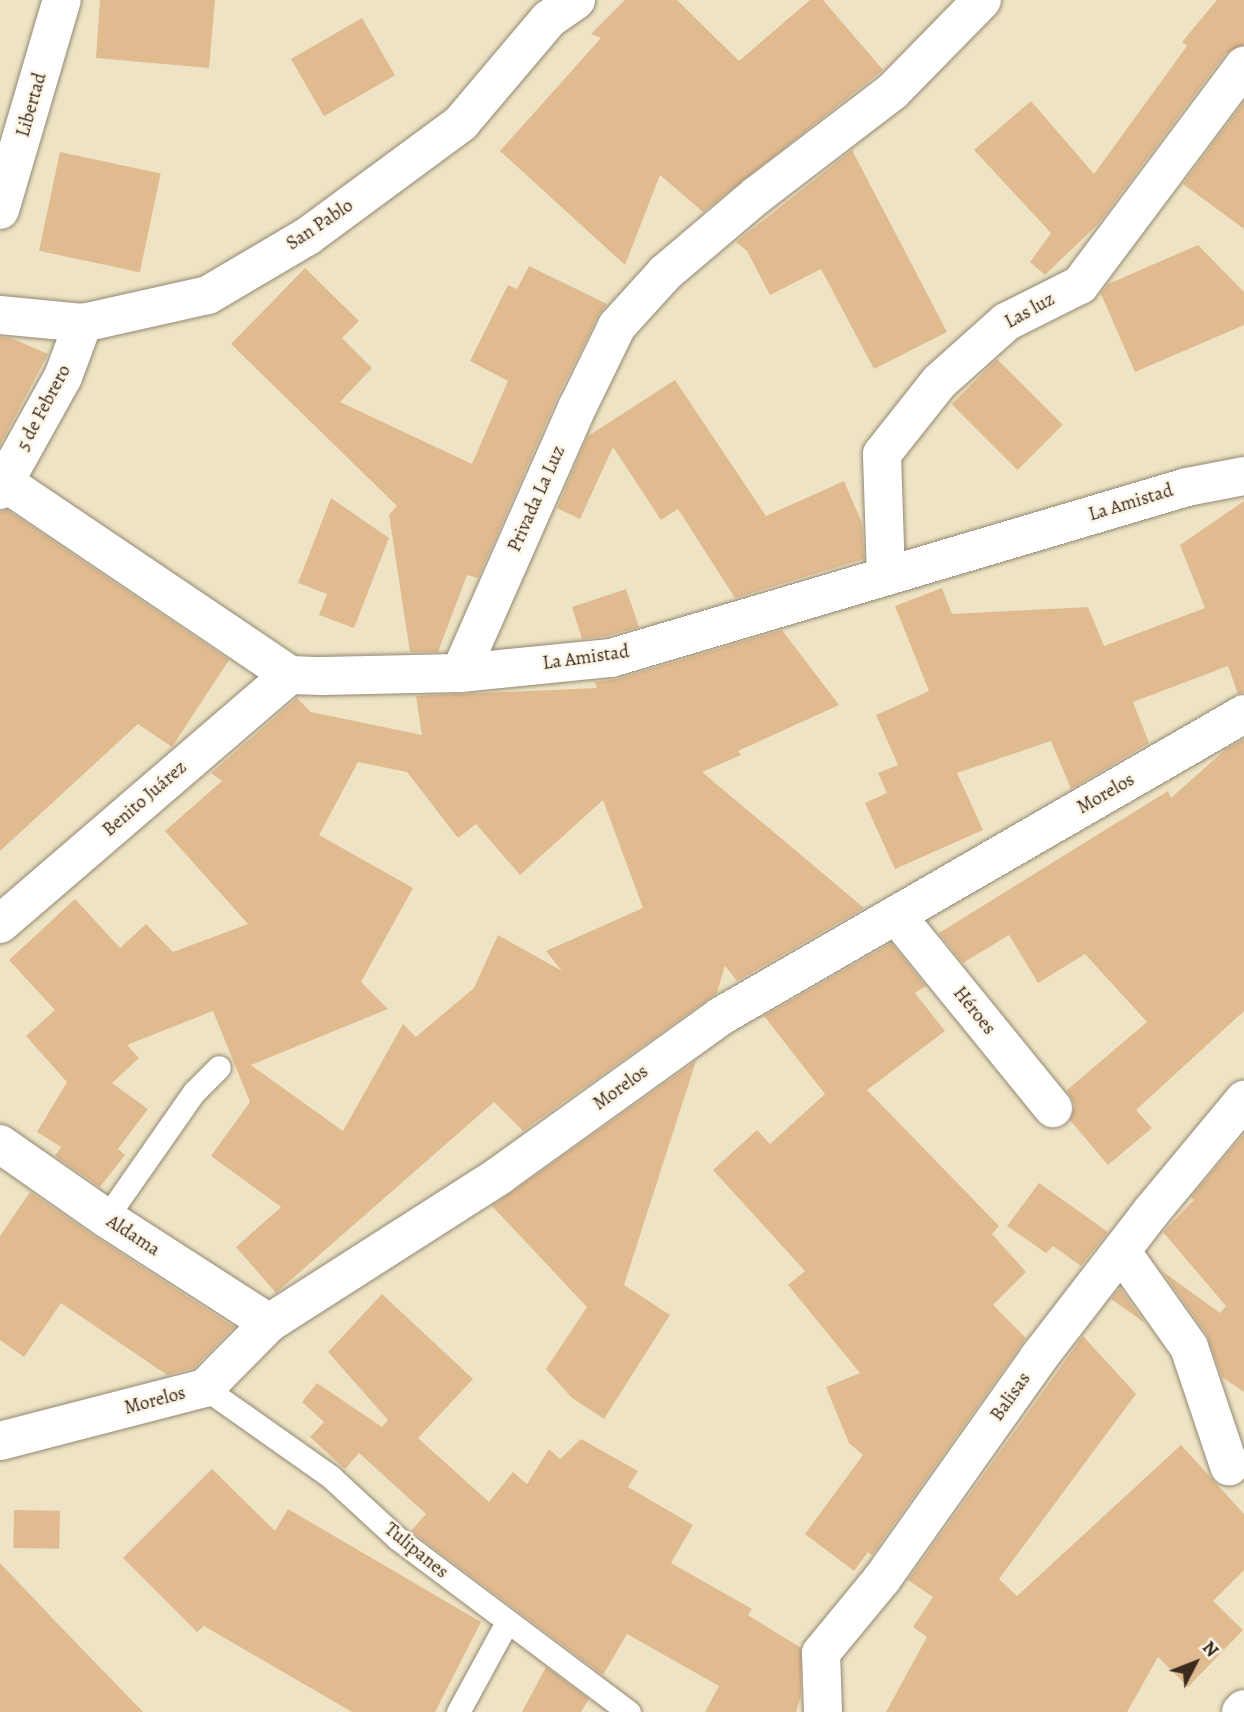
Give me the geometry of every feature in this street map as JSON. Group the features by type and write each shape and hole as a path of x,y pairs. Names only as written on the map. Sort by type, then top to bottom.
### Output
{"street":[{"name":"Libertad","path":"0,210 62,0"},
{"name":"San Pablo","path":"0,315 83,323 208,295 308,236 461,123 548,19 576,0"},
{"name":"Privada La Luz","path":"460,673 576,408 617,326 665,273 757,195 893,92 982,0"},
{"name":"Las luz","path":"886,576 882,454 939,382 1006,322 1080,285 1157,186 1244,66"},
{"name":"5 de Febrero","path":"2,486 63,377 83,323"},
{"name":"La Amistad","path":"290,674 460,673 611,658 1187,486 1244,476"},
{"path":"2,486 290,674"},
{"name":"Benito Juárez","path":"0,924 290,674"},
{"name":"Morelos","path":"0,1441 205,1388 269,1323 500,1175 720,1016 1244,714"},
{"name":"Héroes","path":"896,915 1053,1108"},
{"name":"Balisas","path":"823,1712 821,1653 882,1580 1040,1357 1121,1251 1244,1100"},
{"name":"Aldama","path":"0,1144 106,1219 269,1323"},
{"path":"1121,1251 1189,1347 1229,1466"}],"lane":[{"path":"106,1219 194,1092 219,1068"},
{"name":"Tulipanes","path":"205,1388 331,1478 397,1538 629,1712"},
{"path":"458,1712 507,1622"}],"building":[{"path":"100,0 215,0 209,68 96,58"},
{"path":"625,0 677,0 739,61 810,0 823,0 883,70 703,212 660,175 625,265 500,151 601,38 591,34"},
{"path":"1217,0 1244,0 1244,45 1226,53 1098,224 1045,275 1030,262 1051,233 974,150 1031,101 1094,174 1187,46 1182,42"},
{"path":"362,18 395,75 324,116 291,59"},
{"path":"1244,102 1244,229 1183,184"},
{"path":"852,150 947,332 874,369 821,269 770,295 747,251 736,242"},
{"path":"60,152 161,173 140,272 39,251"},
{"path":"1198,245 1244,292 1244,325 1135,372 1101,294 1108,284"},
{"path":"529,266 607,304 598,316 557,398 478,578 467,575 438,652 410,652 389,515 397,506 231,344 305,268 359,321 342,338 372,368 340,402 472,464 508,381 470,361 508,285 517,289"},
{"path":"0,337 11,338 48,354 0,445"},
{"path":"997,359 1063,425 1018,470 952,404"},
{"path":"675,380 766,516 844,481 862,523 864,559 735,598 678,509 661,520 613,447 580,519 557,508 588,436"},
{"path":"331,498 389,538 354,628 319,615 327,594 298,583"},
{"path":"1244,501 1244,692 1238,694 1228,666 1133,702 1149,743 1071,789 1051,741 957,773 983,830 895,869 865,803 887,793 878,773 898,765 876,715 929,691 895,606 942,588 952,614 1088,607 1104,646 1205,608 1180,545"},
{"path":"7,510 229,660 172,747 138,724 0,851 0,512"},
{"path":"626,589 639,627 607,636 582,639 572,607"},
{"path":"782,630 839,705 738,751 741,755 702,772 864,908 737,981 725,966 717,993 523,1131 494,1102 276,1293 236,1247 281,1207 211,1156 250,1102 213,1011 127,1045 139,1058 112,1083 148,1109 118,1149 125,1155 100,1187 55,1156 61,1147 37,1132 67,1082 26,1036 55,1010 9,960 75,899 120,948 146,924 173,952 248,924 165,831 222,781 211,773 297,698 311,712 422,735 416,696 597,688 595,682 617,679","holes":["358,762 407,772 458,838 476,824 520,875 603,800 643,908 546,951 562,971 498,935 474,988 416,1037 403,1024 343,1131 251,1065 388,1009 361,982 413,888 319,835"]},
{"path":"1244,739 1244,1011 1136,1110 1152,1128 1108,1165 1070,1120 1075,1105 1067,1090 1147,1022 1085,954 1038,983 1009,935 963,963 939,933 1168,791 1171,798 1226,749"},
{"path":"891,943 926,986 915,993 945,1031 867,1090 999,1226 992,1234 1026,1272 993,1305 1026,1338 872,1555 868,1552 854,1571 805,1534 863,1455 849,1443 826,1387 860,1373 788,1285 805,1271 713,1170 757,1130 770,1144 825,1094 764,1016"},
{"path":"696,1061 624,1285 670,1315 604,1419 572,1398 546,1369 587,1307 492,1206"},
{"path":"1244,1134 1244,1392 1222,1377 1207,1335 1162,1271 1220,1313 1226,1306 1163,1232 1194,1200 1191,1197"},
{"path":"1039,1183 1108,1232 1081,1266 1053,1246 1046,1253 1007,1226"},
{"path":"30,1192 234,1327 194,1368 167,1375 61,1303 24,1357 0,1340 0,1236"},
{"path":"1120,1288 1145,1323 1111,1299"},
{"path":"382,1294 473,1379 418,1438 489,1502 513,1472 527,1484 549,1449 560,1459 581,1439 638,1471 628,1487 693,1525 671,1563 752,1609 748,1615 801,1648 801,1696 796,1712 705,1712 719,1686 627,1634 603,1675 411,1531 426,1514 359,1453 345,1469 310,1437 324,1422 302,1402 317,1383 382,1427 388,1420 328,1352"},
{"path":"1083,1336 1136,1394 999,1579 1017,1596 1181,1445 1244,1514 1244,1570 1213,1601 1243,1630 1188,1687 1158,1657 1127,1712 886,1712 927,1637 913,1627 933,1597 908,1580"},
{"path":"212,1469 275,1531 288,1509 481,1622 435,1712 352,1712 204,1626 197,1632 123,1558"},
{"path":"14,1510 60,1511 59,1549 13,1548"},
{"path":"0,1563 58,1624 143,1712 0,1712"},
{"path":"546,1667 589,1699 581,1712 522,1712"}]}
